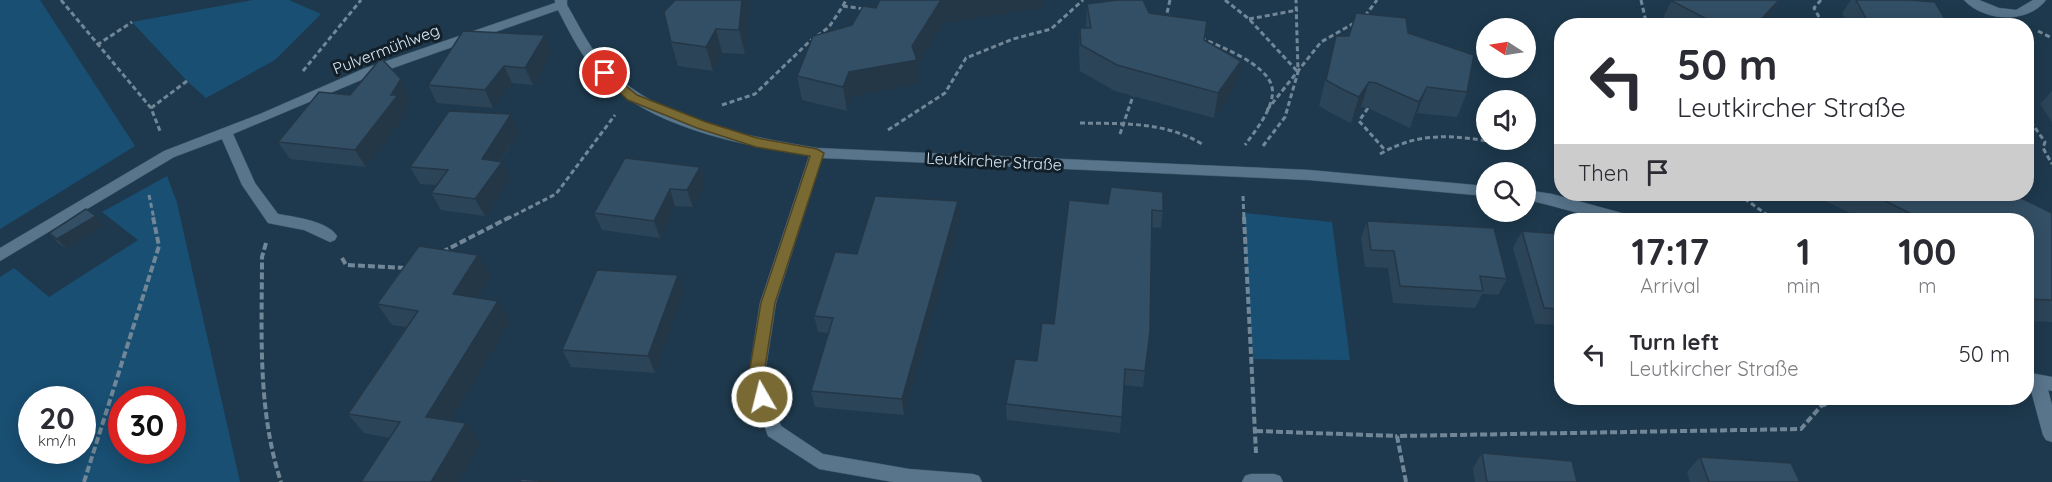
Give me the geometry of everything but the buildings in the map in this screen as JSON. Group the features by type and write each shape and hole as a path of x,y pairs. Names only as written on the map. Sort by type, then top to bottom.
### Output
{"street":[{"path":"1970,0 1990,10 2011,14 2027,13 2040,0"},
{"name":"Leutkircher Straße","path":"561,3 583,43 605,73 633,98 701,125 756,143 817,153 1357,178 1476,190"},
{"name":"Pulvermühlweg","path":"0,255 169,154 226,133 368,72 561,3"},
{"path":"226,133 249,185 273,219 307,225 330,236"},
{"path":"817,153 768,303 756,380 774,430 819,461 909,477 973,482"},
{"path":"1536,196 1554,199"},
{"path":"1562,201 1604,213"},
{"path":"2039,382 2041,401 2052,435"}],"path":[{"path":"61,0 151,108 169,154"},
{"path":"302,72 361,0"},
{"path":"716,108 755,94 811,40 828,27 846,0"},
{"path":"893,126 923,110 945,93 966,58 1013,39 1051,29 1083,0"},
{"path":"1170,0 1167,13 1172,20"},
{"path":"1225,0 1250,19 1298,72"},
{"path":"1260,173 1261,149 1286,117 1298,72 1296,0"},
{"path":"1261,481 1240,153 1265,113 1322,42 1366,16 1377,0"},
{"path":"1641,0 1645,18"},
{"path":"1820,18 1814,8 1821,0"},
{"path":"843,6 866,9"},
{"path":"1250,19 1298,10"},
{"path":"1942,18 1936,14 1990,10"},
{"path":"97,45 132,22"},
{"path":"1196,36 1266,72 1272,88 1265,113"},
{"path":"811,40 823,41"},
{"path":"151,108 187,81"},
{"path":"1120,134 1133,96"},
{"path":"441,253 556,194 610,120 633,98"},
{"path":"1368,108 1359,121 1385,150"},
{"path":"1080,123 1172,128 1193,137 1241,173"},
{"path":"2034,126 2045,142 2043,148 2052,164"},
{"path":"1357,178 1371,160 1385,150 1407,140 1437,135 1476,140"},
{"path":"84,482 159,246 143,168"},
{"path":"1748,201 1764,213"},
{"path":"273,219 262,257 264,388 272,462 281,482"},
{"path":"330,236 346,264 409,269"},
{"path":"2034,401 2041,401"},
{"path":"1256,430 1397,436 1801,429 1824,405"},
{"path":"1397,436 1406,482"}],"shaded area":[{"path":"0,0 40,0 135,146 0,229"},
{"path":"253,0 289,0 321,14 275,60 206,98 132,22"},
{"path":"167,176 177,203 240,482 0,482 0,277 14,268 49,297 138,240 102,212"},
{"path":"1244,213 1332,222 1350,360 1253,359"}],"route":[{"path":"605,73 633,98 701,125 756,143 817,153 768,303 756,380 762,397"}]}
